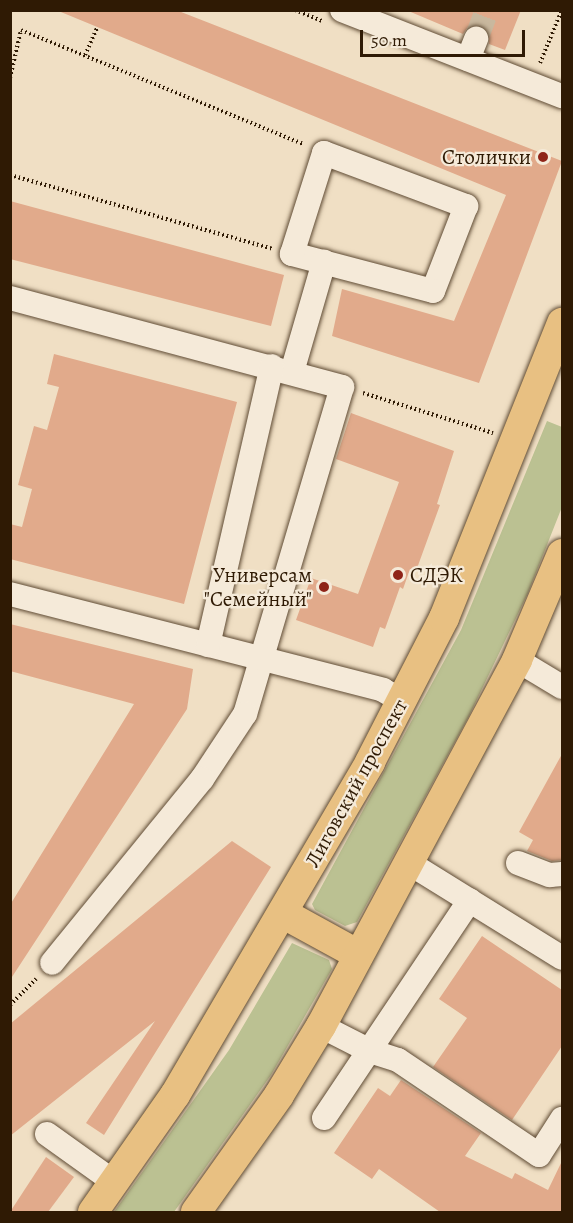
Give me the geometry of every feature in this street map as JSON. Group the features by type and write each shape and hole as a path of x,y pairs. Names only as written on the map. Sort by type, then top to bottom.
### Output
{"main road":[{"name":"Лиговский проспект","path":"93,1212 176,1095 284,914 402,701 444,618 553,377 562,323"},
{"path":"196,1212 279,1095 321,1026 517,660 562,554"},
{"path":"284,914 359,956"}],"street":[{"path":"342,10 472,49 561,91"},
{"path":"324,153 466,206 434,291 292,254 324,153"},
{"path":"208,645 282,369 324,262"},
{"path":"10,298 282,369 342,387 245,714 202,779 52,963"},
{"path":"10,594 383,690 402,701"},
{"path":"517,660 562,687"},
{"path":"409,863 562,958"},
{"path":"518,863 550,875 562,874"},
{"path":"324,1118 470,900"},
{"path":"321,1026 370,1052 399,1060 538,1155 562,1119"},
{"path":"47,1134 114,1182"}],"path":[{"path":"535,75 562,10"},
{"path":"85,55 97,28"},
{"path":"10,78 21,30 324,153"},
{"path":"10,175 292,254"},
{"path":"342,387 494,433"},
{"path":"10,1005 52,963"}],"green space":[{"path":"547,421 562,427 562,507 528,593 469,716 357,922 345,926 315,910 312,904 461,630"},
{"path":"292,943 329,960 332,969 271,1075 174,1212 114,1212 229,1050"}],"building":[{"path":"56,10 176,10 562,161 479,383 332,336 342,289 454,321 506,195"},
{"path":"406,10 521,10 505,50 489,44 488,31 481,26 468,27 463,34"},
{"path":"10,201 284,275 271,326 10,259"},
{"path":"54,354 237,402 184,604 10,559 10,524 22,527 32,489 18,485 34,426 47,430 59,387 47,384"},
{"path":"351,413 454,451 437,504 440,505 416,571 410,569 403,589 400,587 385,629 380,627 373,647 296,620 311,578 358,594 399,482 336,459"},
{"path":"10,624 193,669 187,709 10,980 10,905 134,704 10,671"},
{"path":"562,754 562,860 552,861 527,851 533,840 519,832"},
{"path":"232,841 271,867 104,1135 86,1123 155,1021 10,1136 10,1024"},
{"path":"482,936 562,990 562,1046 512,1120 433,1067 467,1018 439,999"},
{"path":"401,1080 481,1133 465,1156 512,1179 515,1173 548,1190 562,1161 562,1212 440,1212 379,1169 372,1179 334,1153 378,1088 390,1096"},
{"path":"46,1157 74,1177 48,1212 10,1212"}],"tunnel":[{"path":"476,39 487,10"}],"place":[{"name":"Столички","path":"543,157"},
{"name":"СДЭК","path":"398,575"},
{"name":"Универсам \"Семейный\"","path":"324,587"}]}
